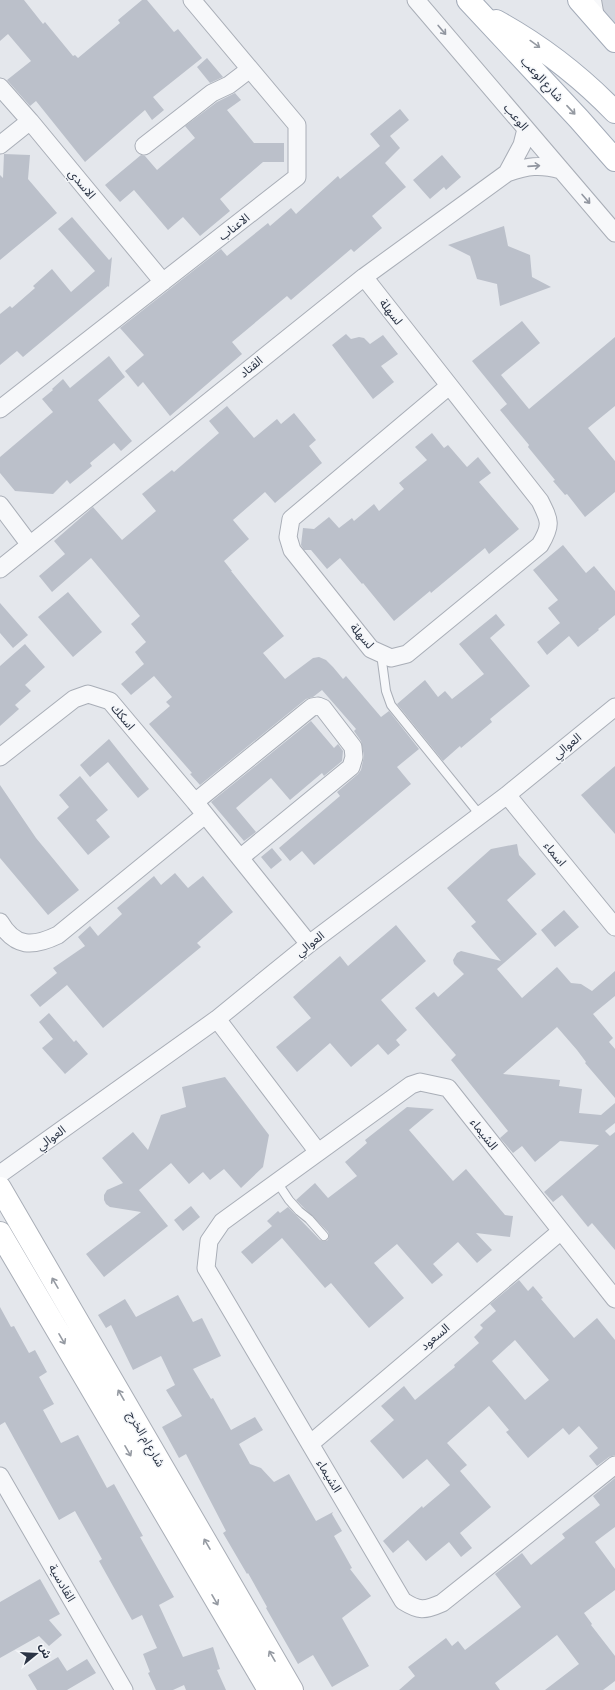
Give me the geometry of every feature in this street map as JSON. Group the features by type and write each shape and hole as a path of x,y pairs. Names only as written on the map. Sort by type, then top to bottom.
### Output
{"street":[{"name":"الاعناب","path":"0,409 297,177 297,125 192,0"},
{"name":"الوعب","path":"416,0 615,233"},
{"path":"579,0 608,33"},
{"path":"473,5 523,35 558,61 615,112"},
{"name":"شارع الوعب","path":"473,5 559,97 615,160"},
{"path":"144,146 212,93 229,85 250,69"},
{"name":"الاسدي","path":"0,87 30,121 163,282"},
{"path":"0,145 30,121"},
{"name":"القتاد","path":"507,173 522,146 526,129"},
{"name":"القتاد","path":"0,569 364,277 507,173 528,166 539,166 561,170"},
{"name":"لسهلة","path":"364,277 540,501 548,518 548,532 540,545 407,654 391,658 371,649 292,550 288,537 291,520 449,386"},
{"path":"0,505 30,545"},
{"name":"اسكك","path":"0,757 74,699 88,694 110,701 200,808 309,944"},
{"path":"0,922 16,939 29,944 41,943 58,936 312,707 318,706 323,708 353,747 354,757 351,767 240,858"},
{"name":"العوالي","path":"0,1174 217,1019 309,944 507,795 615,706"},
{"name":"اسماء","path":"507,795 609,908 615,927"},
{"path":"217,1019 318,1152"},
{"name":"الشيماء","path":"615,1299 448,1088 420,1082 412,1085 222,1222 209,1241 206,1268 403,1601 415,1609 428,1609 442,1604 615,1465"},
{"name":"شارع ام الخرج","path":"0,1188 292,1690"},
{"name":"السعود","path":"310,1444 561,1230"},
{"name":"شارع ام الخرج","path":"0,1233 268,1690"},
{"name":"القادسية","path":"0,1476 124,1690"}],"lane":[{"path":"597,0 608,33"},
{"path":"381,654 386,691 391,705 480,815"},
{"path":"277,1182 289,1200 299,1211 309,1218 324,1236"}],"shaded area":[{"path":"592,0 615,0 615,29"}],"building":[{"path":"0,0 24,0 43,24 45,22 73,56 75,55 78,58 120,23 118,20 142,0 147,0 174,32 178,29 202,58 153,97 164,110 152,120 145,110 85,162 36,101 30,106 7,80 31,61 8,34 0,41"},
{"path":"207,58 223,77 210,83 197,67"},
{"path":"235,93 241,100 227,110 254,143 284,143 284,162 263,162 220,199 230,211 200,236 183,217 168,230 134,190 120,202 105,185 141,155 145,156 157,170 195,138 185,126 217,102"},
{"path":"400,109 409,120 390,136 400,148 385,163 406,187 372,216 382,228 354,252 351,249 291,300 287,296 232,342 242,354 170,416 143,382 138,387 125,371 144,355 120,328 221,249 227,256 268,223 270,226 291,208 296,214 338,176 340,179 380,146 370,134"},
{"path":"4,154 30,155 28,179 57,213 0,260 0,175 3,178"},
{"path":"442,155 461,177 446,190 444,187 430,199 413,180"},
{"path":"72,217 109,260 112,257 109,287 108,286 23,357 17,351 0,365 0,314 10,306 12,308 35,288 33,286 52,269 71,292 95,271 58,229"},
{"path":"504,226 508,246 530,255 532,277 551,287 500,306 497,284 477,279 470,256 448,245"},
{"path":"522,321 540,343 501,375 529,409 615,337 615,406 588,428 615,461 615,492 585,517 567,494 565,495 553,481 555,480 528,447 529,445 500,410 507,404 472,361"},
{"path":"346,334 351,339 359,337 364,338 370,344 383,335 398,354 381,366 394,382 373,399 332,345"},
{"path":"109,356 125,377 98,400 132,441 121,451 114,443 90,463 92,466 70,484 67,480 53,494 15,491 0,473 0,457 53,412 42,399 53,390 52,389 63,379 70,388"},
{"path":"227,406 254,438 277,419 281,424 294,413 316,440 309,446 322,463 275,503 265,492 233,520 249,539 224,561 284,636 263,653 285,679 313,658 319,657 326,660 343,679 346,676 381,717 389,711 419,749 397,767 411,784 314,865 302,851 290,861 279,848 340,796 337,792 361,770 364,756 361,741 354,731 356,729 322,690 313,697 306,699 200,785 190,774 192,773 149,724 170,706 166,702 172,697 154,676 131,695 121,684 144,664 135,652 146,642 131,624 140,616 91,558 52,592 39,576 65,554 54,541 93,507 122,540 156,511 142,494 172,470 174,472 219,433 209,421"},
{"path":"432,433 444,448 448,445 467,467 478,457 491,473 479,482 519,529 489,554 485,548 431,593 430,591 394,621 340,558 327,569 311,550 304,550 301,545 303,528 314,529 329,517 339,528 352,518 354,521 374,504 379,511 404,489 399,483 427,460 415,447"},
{"path":"563,545 586,573 594,566 615,591 615,615 578,647 569,636 547,655 537,642 560,623 548,608 558,600 533,570"},
{"path":"68,592 102,632 73,657 38,617"},
{"path":"0,603 28,635 13,648 0,633"},
{"path":"496,614 505,625 490,638 530,686 490,719 492,722 443,761 397,704 425,680 438,697 445,691 452,699 484,674 459,644"},
{"path":"25,644 45,667 25,685 31,691 15,705 19,709 0,726 0,666"},
{"path":"311,721 334,748 338,744 343,751 342,761 324,776 322,773 290,800 271,778 236,808 256,832 244,841 211,802"},
{"path":"109,739 149,789 138,798 108,762 90,777 80,765"},
{"path":"615,766 615,834 581,795"},
{"path":"80,776 108,810 96,820 110,837 88,855 57,818 69,807 59,795"},
{"path":"0,785 36,838 79,890 48,915 0,858"},
{"path":"517,844 519,855 536,874 507,900 537,934 497,969 522,998 557,967 571,983 581,984 592,991 615,971 615,996 593,1014 613,1038 609,1042 615,1049 615,1098 557,1027 503,1074 560,1080 559,1086 582,1089 579,1113 601,1115 615,1103 615,1123 605,1131 610,1136 615,1132 615,1250 592,1223 588,1227 562,1195 553,1202 544,1192 599,1145 560,1141 535,1162 522,1146 513,1153 500,1138 508,1131 451,1060 456,1055 415,1008 434,992 438,997 464,974 454,964 453,960 457,953 461,951 501,961 471,926 476,922 447,888 491,849"},
{"path":"272,848 282,860 271,869 261,857"},
{"path":"175,873 188,888 203,876 233,912 197,943 201,947 103,1028 67,985 40,1007 30,995 57,973 53,968 85,946 78,937 90,926 98,936 122,914 117,908 154,876 161,885"},
{"path":"564,910 579,927 555,947 541,930"},
{"path":"396,925 426,961 381,1000 407,1030 396,1040 400,1045 388,1055 378,1044 351,1067 330,1043 297,1072 276,1047 311,1018 293,997 340,956 348,966"},
{"path":"49,1013 74,1042 76,1040 88,1054 65,1074 42,1048 53,1039 39,1022"},
{"path":"225,1077 269,1135 263,1167 241,1188 224,1169 210,1180 203,1172 189,1184 171,1163 139,1190 168,1226 104,1277 86,1254 141,1212 110,1207 106,1204 104,1195 107,1190 123,1183 102,1158 133,1132 148,1150 161,1115 186,1107 182,1087"},
{"path":"407,1107 434,1109 409,1130 453,1181 466,1169 505,1215 513,1216 510,1237 476,1233 492,1250 477,1263 458,1242 433,1264 443,1275 432,1284 397,1244 374,1263 404,1298 369,1328 331,1283 325,1288 282,1238 252,1264 241,1252 272,1226 267,1221 278,1211 280,1213 288,1207 320,1240 328,1240 328,1232 296,1200 315,1183 328,1198 357,1176 345,1162 367,1143 365,1140"},
{"path":"191,1206 200,1217 183,1231 174,1220"},
{"path":"519,1280 528,1291 533,1286 543,1298 541,1299 574,1338 597,1318 615,1340 615,1455 609,1457 597,1466 589,1456 598,1448 579,1426 569,1435 563,1428 528,1458 506,1432 509,1430 489,1406 447,1443 467,1465 460,1471 491,1507 460,1533 472,1548 461,1557 449,1542 426,1561 408,1540 393,1553 383,1541 422,1506 423,1508 450,1485 427,1459 403,1479 370,1441 394,1420 381,1406 404,1386 415,1400 455,1367 454,1365 479,1343 474,1337 483,1328 480,1325 496,1311 490,1304","holes":["515,1340 549,1380 525,1400 492,1361"]},
{"path":"178,1295 193,1322 202,1318 221,1356 193,1369 211,1399 213,1398 231,1430 255,1417 263,1430 239,1444 250,1464 261,1468 274,1482 289,1474 316,1521 333,1512 332,1514 342,1531 334,1536 352,1568 350,1569 371,1596 342,1618 369,1666 332,1687 313,1655 298,1664 248,1573 247,1574 223,1533 226,1531 186,1454 179,1458 162,1427 182,1416 166,1390 175,1385 161,1356 133,1370 111,1325 106,1328 98,1315 125,1299 136,1317"},
{"path":"0,1307 11,1327 14,1326 29,1353 35,1350 47,1372 39,1377 54,1404 43,1410 61,1443 78,1435 107,1488 114,1484 143,1536 140,1537 174,1597 159,1605 183,1657 213,1647 220,1669 217,1670 226,1690 186,1690 184,1685 173,1690 156,1690 148,1673 150,1672 143,1654 157,1648 142,1615 132,1620 99,1561 102,1559 75,1511 59,1520 5,1422 0,1425"},
{"path":"615,1478 615,1527 595,1542 615,1569 615,1590 584,1613 592,1624 591,1625 615,1656 615,1681 603,1690 545,1690 579,1664 557,1635 495,1683 500,1690 399,1690 415,1676 408,1667 446,1638 452,1646 458,1641 465,1650 521,1607 495,1574 522,1553 531,1565 565,1538 562,1534 600,1505 593,1496"},
{"path":"40,1579 60,1614 49,1620 62,1635 49,1646 39,1636 0,1658 0,1602"},
{"path":"58,1657 67,1671 87,1659 96,1673 67,1690 37,1690 28,1675"}]}
